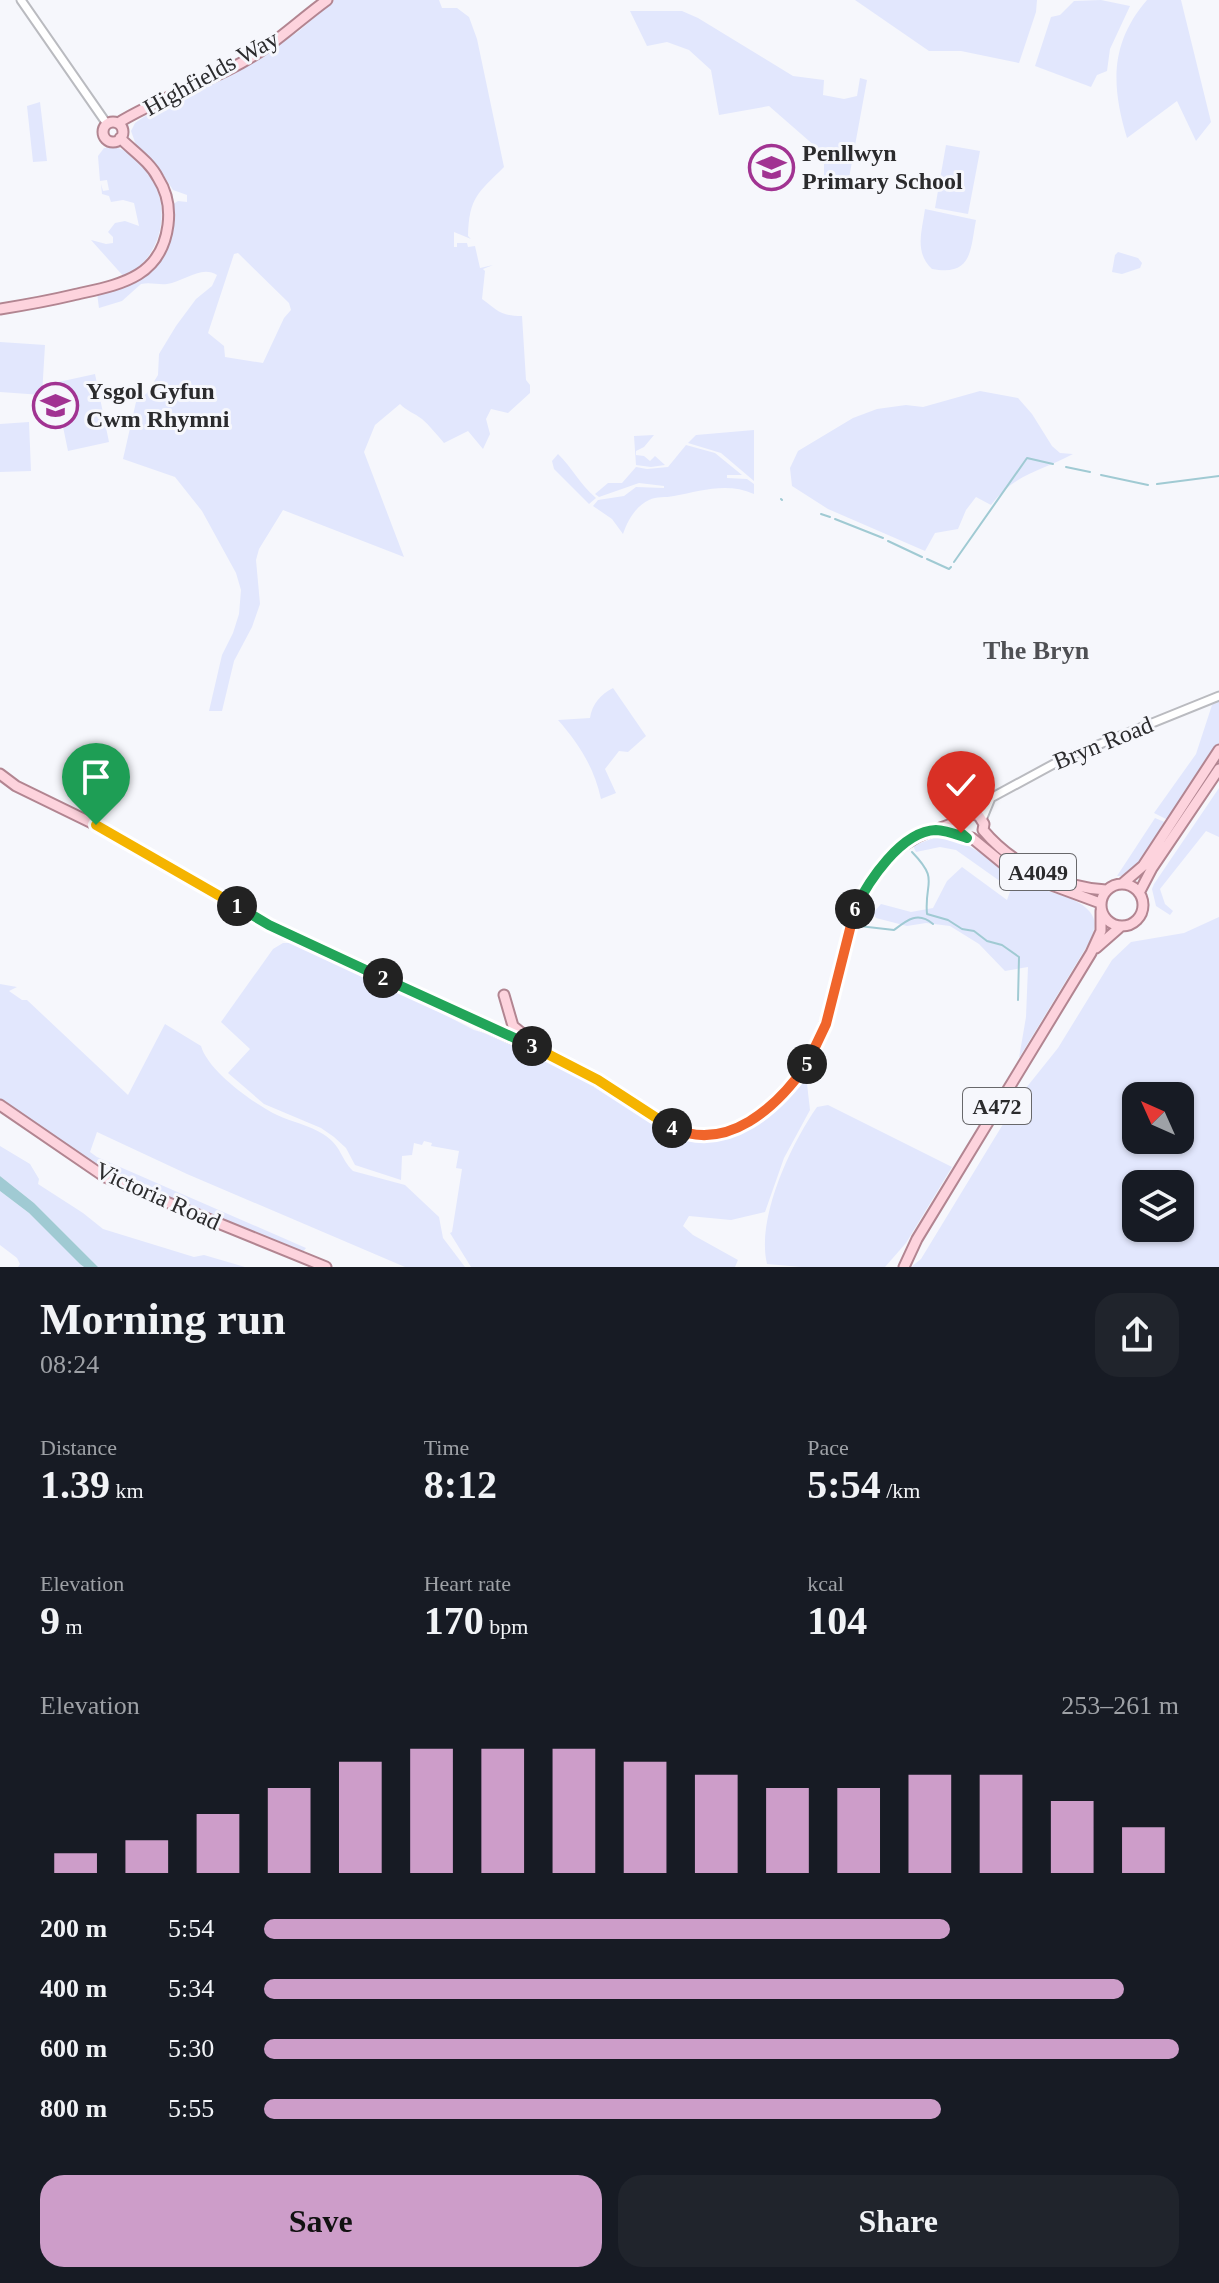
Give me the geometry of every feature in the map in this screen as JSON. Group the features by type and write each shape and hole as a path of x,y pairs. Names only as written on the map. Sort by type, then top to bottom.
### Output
{"main road":[{"name":"Highfields Way","path":"117,129 163,98 241,63 327,0"},
{"path":"0,309 118,286 136,277 154,259 167,232 169,218 165,191 154,172 117,129"},
{"path":"1122,884 1139,893 1143,902 1141,915 1133,924 1120,927 1108,922 1101,907 1106,890 1122,884 1143,866 1219,750"},
{"path":"1139,893 1152,868 1219,769"},
{"path":"0,774 16,786 96,825 269,925 549,1053 685,1134 709,1136 736,1129 780,1097 806,1066 830,1012 854,912 882,865 905,844 966,816 979,816 983,825 978,836 970,838 959,829 966,816"},
{"name":"A4049","path":"983,825 997,846 1027,867 1085,888 1106,890"},
{"name":"A4049","path":"939,830 970,838 1011,870 1101,907"},
{"name":"A472","path":"905,1264 917,1239 1091,953 1101,931 1101,907"},
{"name":"A472","path":"1091,953 1120,927"},
{"path":"504,995 513,1026 549,1053"},
{"name":"Victoria Road","path":"0,1105 105,1177 326,1267"}],"street":[{"path":"21,0 117,129"},
{"name":"Bryn Road","path":"966,816 978,805 1063,759 1219,696"},
{"path":"983,825 991,798"}],"shaded area":[{"path":"334,0 439,0 442,8 457,8 469,17 477,39 504,167 481,190 473,204 468,236 471,239 454,232 454,247 457,243 475,246 480,268 493,265 483,269 482,299 504,314 522,316 526,380 530,393 508,413 491,409 486,419 490,434 483,449 468,431 444,443 422,419 400,404 375,425 364,452 404,557 283,510 259,549 256,560 260,604 234,661 222,711 209,711 222,655 239,614 241,590 236,573 202,511 175,477 123,459 136,402 147,393 158,375 159,354 176,326 196,299 212,286 217,275 205,272 173,283 141,284 122,301 99,308 97,293 129,283 153,264 168,238 172,205 178,201 187,202 187,195 173,190 136,145 131,131 135,123 170,99 203,88 299,31","holes":["238,253 289,303 291,310 284,318 263,363 225,357 224,346 208,333 234,254"]},
{"path":"855,0 1037,0 1019,63 961,51 929,51"},
{"path":"1101,0 1130,6 1110,49 1107,71 1097,75 1091,87 1035,66 1051,17 1060,15 1074,1"},
{"path":"1147,0 1181,0 1211,122 1196,141 1177,101 1127,138 1118,100 1117,65 1126,32"},
{"path":"630,11 682,11 793,76 824,80 823,95 844,99 857,96 860,78 867,80 847,189 829,187 824,181 824,154 769,106 719,115 711,70 689,50 667,42 647,46"},
{"path":"40,102 47,161 33,162 27,106"},
{"path":"946,145 980,151 968,214 935,208"},
{"path":"114,147 131,155 145,168 160,197 162,212 156,242 149,256 125,278 91,240 113,243 113,237 108,232 115,223 125,221 139,226 134,203 123,200 111,202 109,196 102,194 101,184 103,191 109,190 107,180 100,181 98,156 104,148"},
{"path":"925,209 976,220 970,251 962,265 955,269 932,269 926,262 921,248"},
{"path":"1118,252 1138,258 1142,263 1140,268 1122,274 1112,272"},
{"path":"0,342 45,345 42,395 0,392"},
{"path":"95,374 109,442 68,451 54,383"},
{"path":"980,391 1018,398 1052,446 1060,453 1073,454 1019,479 991,505 976,497 958,529 935,533 925,551 828,509 792,486 790,468 798,451 853,418 877,409 906,405 923,407"},
{"path":"29,422 31,471 0,472 0,424"},
{"path":"754,430 754,481 721,453 688,443 696,435"},
{"path":"654,435 636,451 636,455 650,461 655,456 665,465 636,465 634,436"},
{"path":"686,445 715,453 742,475 727,475 727,478 747,479 754,484 754,494 724,488 652,499 636,510 623,534 612,519 593,506 598,500 624,496 636,487 664,488 639,483 599,497 595,494 608,483 622,483 636,467 668,467"},
{"path":"558,454 596,498 589,504 554,469 552,461"},
{"path":"613,688 646,736 628,752 619,751 605,769 616,793 601,799 585,756 558,720 590,718 598,700"},
{"path":"1219,701 1219,744 1168,820 1154,813 1196,754 1212,705"},
{"path":"1219,788 1219,837 1206,831 1160,889 1165,904 1173,911 1170,915 1156,906 1152,889"},
{"path":"1155,818 1167,823 1137,865 1122,876 1117,876"},
{"path":"939,836 966,844 1026,882 1080,903 1094,919 1090,941 1019,1058 1026,1017 1028,967 1005,971 979,944 950,926 926,923 907,926 876,918 873,913 881,904 911,912 933,908 947,881 962,867 1007,900 1011,889 956,850 940,847 916,852 913,846"},
{"path":"1219,917 1219,1267 911,1267 921,1259 1022,1093 1058,1048 1112,960 1131,942 1184,933"},
{"path":"283,943 293,943 389,986 474,1030 495,1036 562,1067 672,1135 714,1141 732,1137 763,1118 806,1075 810,1110 784,1158 765,1212 731,1220 689,1216 683,1226 738,1260 735,1267 471,1267 450,1233 462,1169 456,1168 459,1151 431,1146 432,1143 424,1141 422,1145 414,1143 412,1155 402,1156 401,1180 355,1165 346,1148 334,1137 321,1128 264,1104 228,1073 250,1049 221,1022 273,949"},
{"path":"0,984 17,987 9,991 27,1000 128,1095 165,1024 201,1046 205,1056 222,1076 256,1103 323,1134 353,1171 405,1185 439,1217 443,1238 465,1267 405,1267 97,1132 90,1152 97,1157 306,1248 302,1253 107,1173 0,1099"},
{"path":"828,1105 952,1167 906,1243 885,1267 767,1264 767,1225 778,1182 807,1122 817,1107"},
{"path":"0,1146 30,1164 39,1179 38,1184 103,1229 194,1257 204,1255 245,1267 98,1267 34,1203 0,1176"},
{"path":"0,1176 34,1203 98,1267 80,1264 29,1213 0,1191"},
{"path":"0,1191 29,1213 84,1267 18,1267 17,1258 0,1245"}],"waterway":[{"path":"954,562 1027,458 1053,464"},
{"path":"1066,467 1090,472"},
{"path":"1101,475 1148,485"},
{"path":"1157,484 1219,476"},
{"path":"821,514 830,517"},
{"path":"835,519 883,538"},
{"path":"888,541 922,557"},
{"path":"927,559 949,569 951,567"},
{"path":"912,852 928,876 927,914 974,931 1019,957 1018,1000"},
{"path":"859,926 894,930 917,918 933,924"}],"place":[{"name":"Penllwyn Primary School","path":"771,167"},
{"name":"Ysgol Gyfun Cwm Rhymni","path":"55,405"}],"district":[{"name":"The Bryn","path":"1036,650"}],"route":[{"path":"96,825 269,925 549,1053 598,1080 661,1122 696,1136 723,1134 746,1123 780,1097 806,1066 826,1024 854,912 882,865 905,844 927,833 939,830 967,838 961,833"}]}
